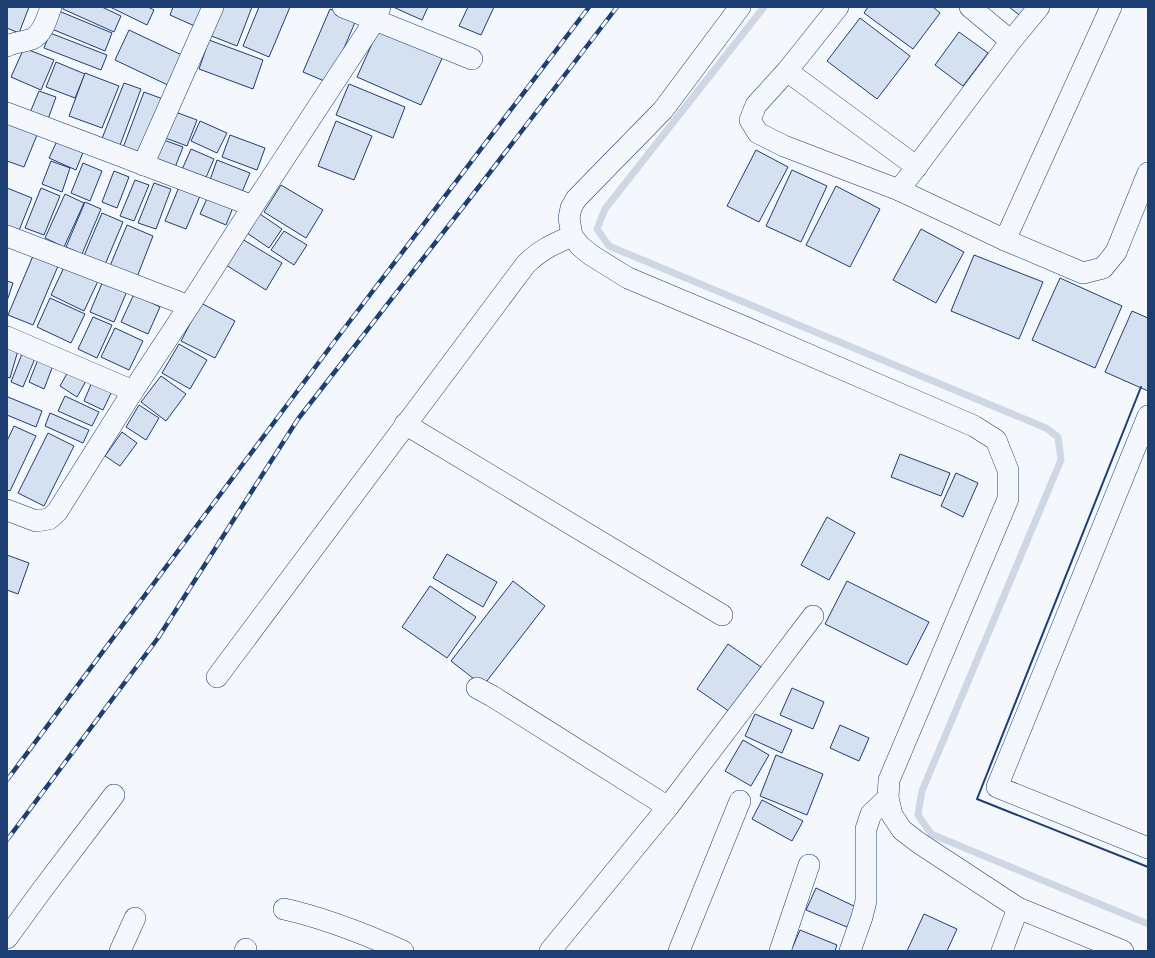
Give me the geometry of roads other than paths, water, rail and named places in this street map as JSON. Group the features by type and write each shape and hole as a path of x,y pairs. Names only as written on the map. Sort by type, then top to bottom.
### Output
{"street":[{"path":"7,46 32,39 38,34 43,28 51,7"},
{"path":"143,165 213,7"},
{"path":"343,7 377,13 472,59"},
{"path":"740,7 664,110 576,199 571,208 569,218 572,236 590,255 628,278 974,426 996,440 1008,470 1008,499 889,780 888,798 892,815 902,830 919,843 1018,908 1123,951"},
{"path":"838,7 787,71 756,105 750,120 758,133 784,146 899,190 1005,240 1083,274 1103,268 1116,252 1148,173"},
{"path":"970,7 1011,41"},
{"path":"899,190 1011,41 1039,7"},
{"path":"1005,240 1111,7"},
{"path":"7,510 36,521 49,519 57,512 133,391 377,13"},
{"path":"787,71 917,167"},
{"path":"7,113 253,206"},
{"path":"7,236 189,306"},
{"path":"217,677 526,264 535,255 546,248 572,236"},
{"path":"7,337 133,391"},
{"path":"1148,416 997,787 1148,848"},
{"path":"405,424 722,616"},
{"path":"550,951 668,807 813,616"},
{"path":"477,688 668,807"},
{"path":"7,938 114,795"},
{"path":"850,951 866,901 866,829 871,814 888,798"},
{"path":"679,951 740,801"},
{"path":"780,951 809,865"},
{"path":"1002,951 1018,908"},
{"path":"284,909 304,914 373,945 403,951"},
{"path":"120,951 135,918"}],"waterway":[{"path":"764,7 605,209 597,229 609,246 1046,428 1058,437 1061,460 922,791 918,815 931,834 1148,924"}],"railway":[{"path":"7,780 334,342 589,7"},
{"path":"7,840 158,638 298,419 617,7"}]}
